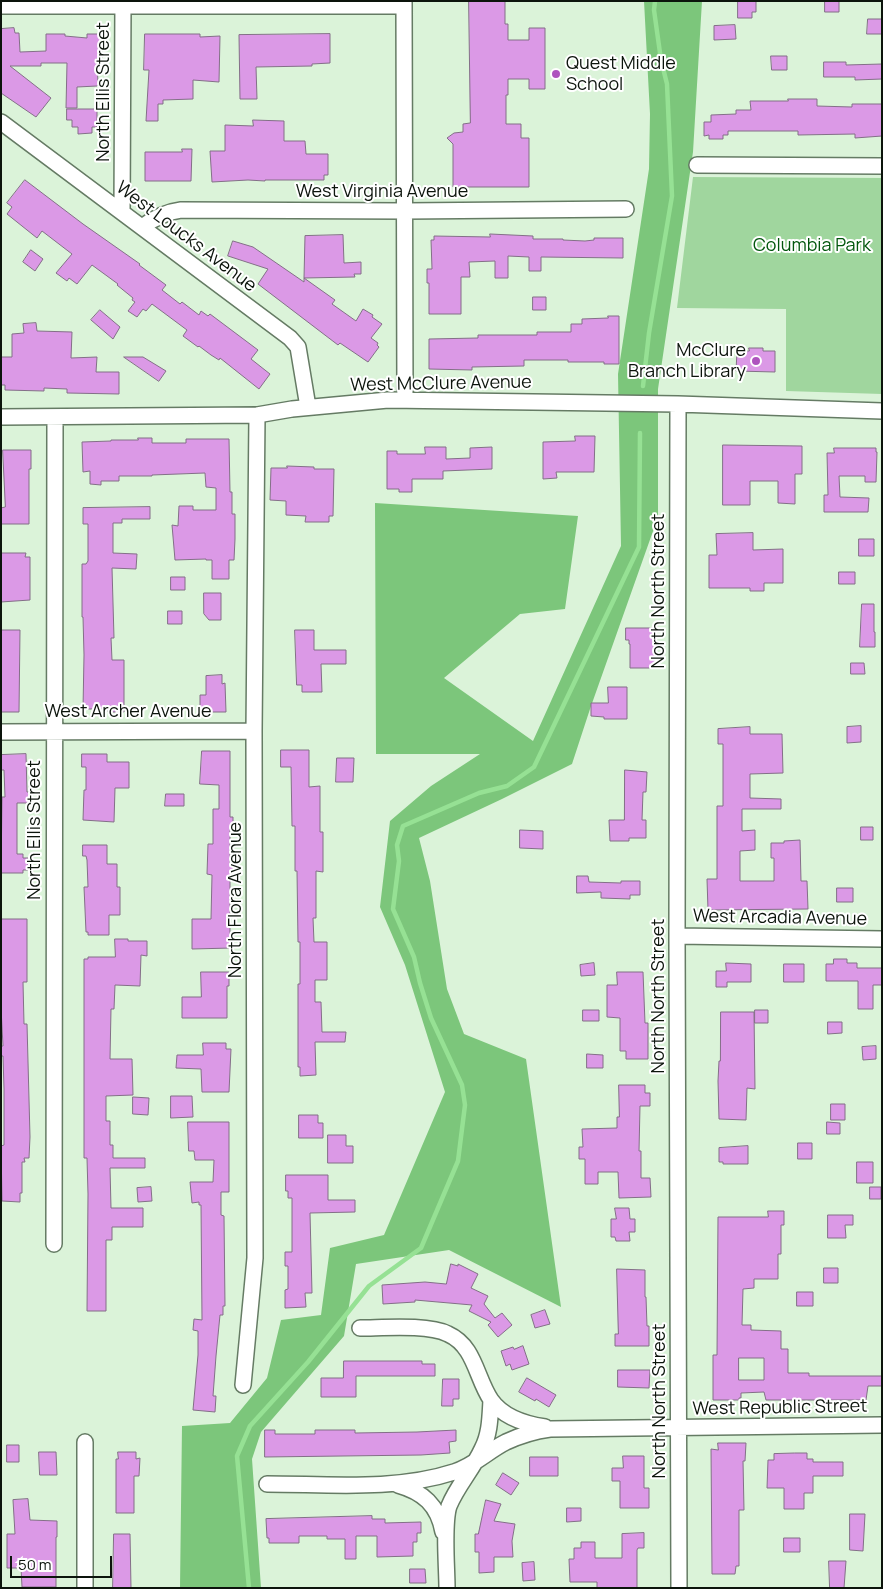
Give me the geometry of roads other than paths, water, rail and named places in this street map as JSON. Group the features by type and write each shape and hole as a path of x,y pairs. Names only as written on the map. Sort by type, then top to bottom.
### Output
{"street":[{"path":"1,6 404,3 405,400"},
{"name":"North Ellis Street","path":"122,212 124,4"},
{"name":"West Loucks Avenue","path":"1,122 290,338 298,346 308,407"},
{"path":"697,165 882,166"},
{"name":"West Virginia Avenue","path":"142,227 160,215 180,210 406,211 626,208"},
{"name":"West McClure Avenue","path":"1,417 257,415 308,407 405,400 678,404 882,411"},
{"name":"North North Street","path":"678,404 679,1588"},
{"name":"North Flora Avenue","path":"243,1385 254,1258 254,731 257,415"},
{"name":"North Ellis Street","path":"54,417 54,1244"},
{"name":"West Archer Avenue","path":"1,732 254,731"},
{"name":"West Arcadia Avenue","path":"677,936 882,939"},
{"path":"360,1328 415,1328 446,1333 461,1343 467,1350 491,1400 504,1412 517,1420 540,1426 564,1429"},
{"path":"447,1588 448,1509 455,1494 483,1449 488,1436 491,1400"},
{"name":"West Republic Street","path":"564,1429 882,1425"},
{"path":"267,1484 394,1484 440,1476 455,1472 475,1462 506,1442 526,1433 564,1429"},
{"path":"85,1442 85,1588"},
{"path":"394,1484 422,1495 433,1505 441,1524 447,1561"}],"waterway":[{"path":"643,386 649,333 672,196 667,84 661,60 654,10 655,1"},
{"path":"249,1588 237,1456 250,1426 308,1362 369,1286 421,1248 458,1161 465,1105 462,1085 431,1018 414,957 393,909 399,861 397,845 403,826 479,793 507,786 534,767 639,547 640,433"}],"place":[{"name":"Quest Middle School","path":"556,74"},
{"name":"McClure Branch Library","path":"756,361"}],"park label":[{"name":"Columbia Park","path":"812,246"}]}
